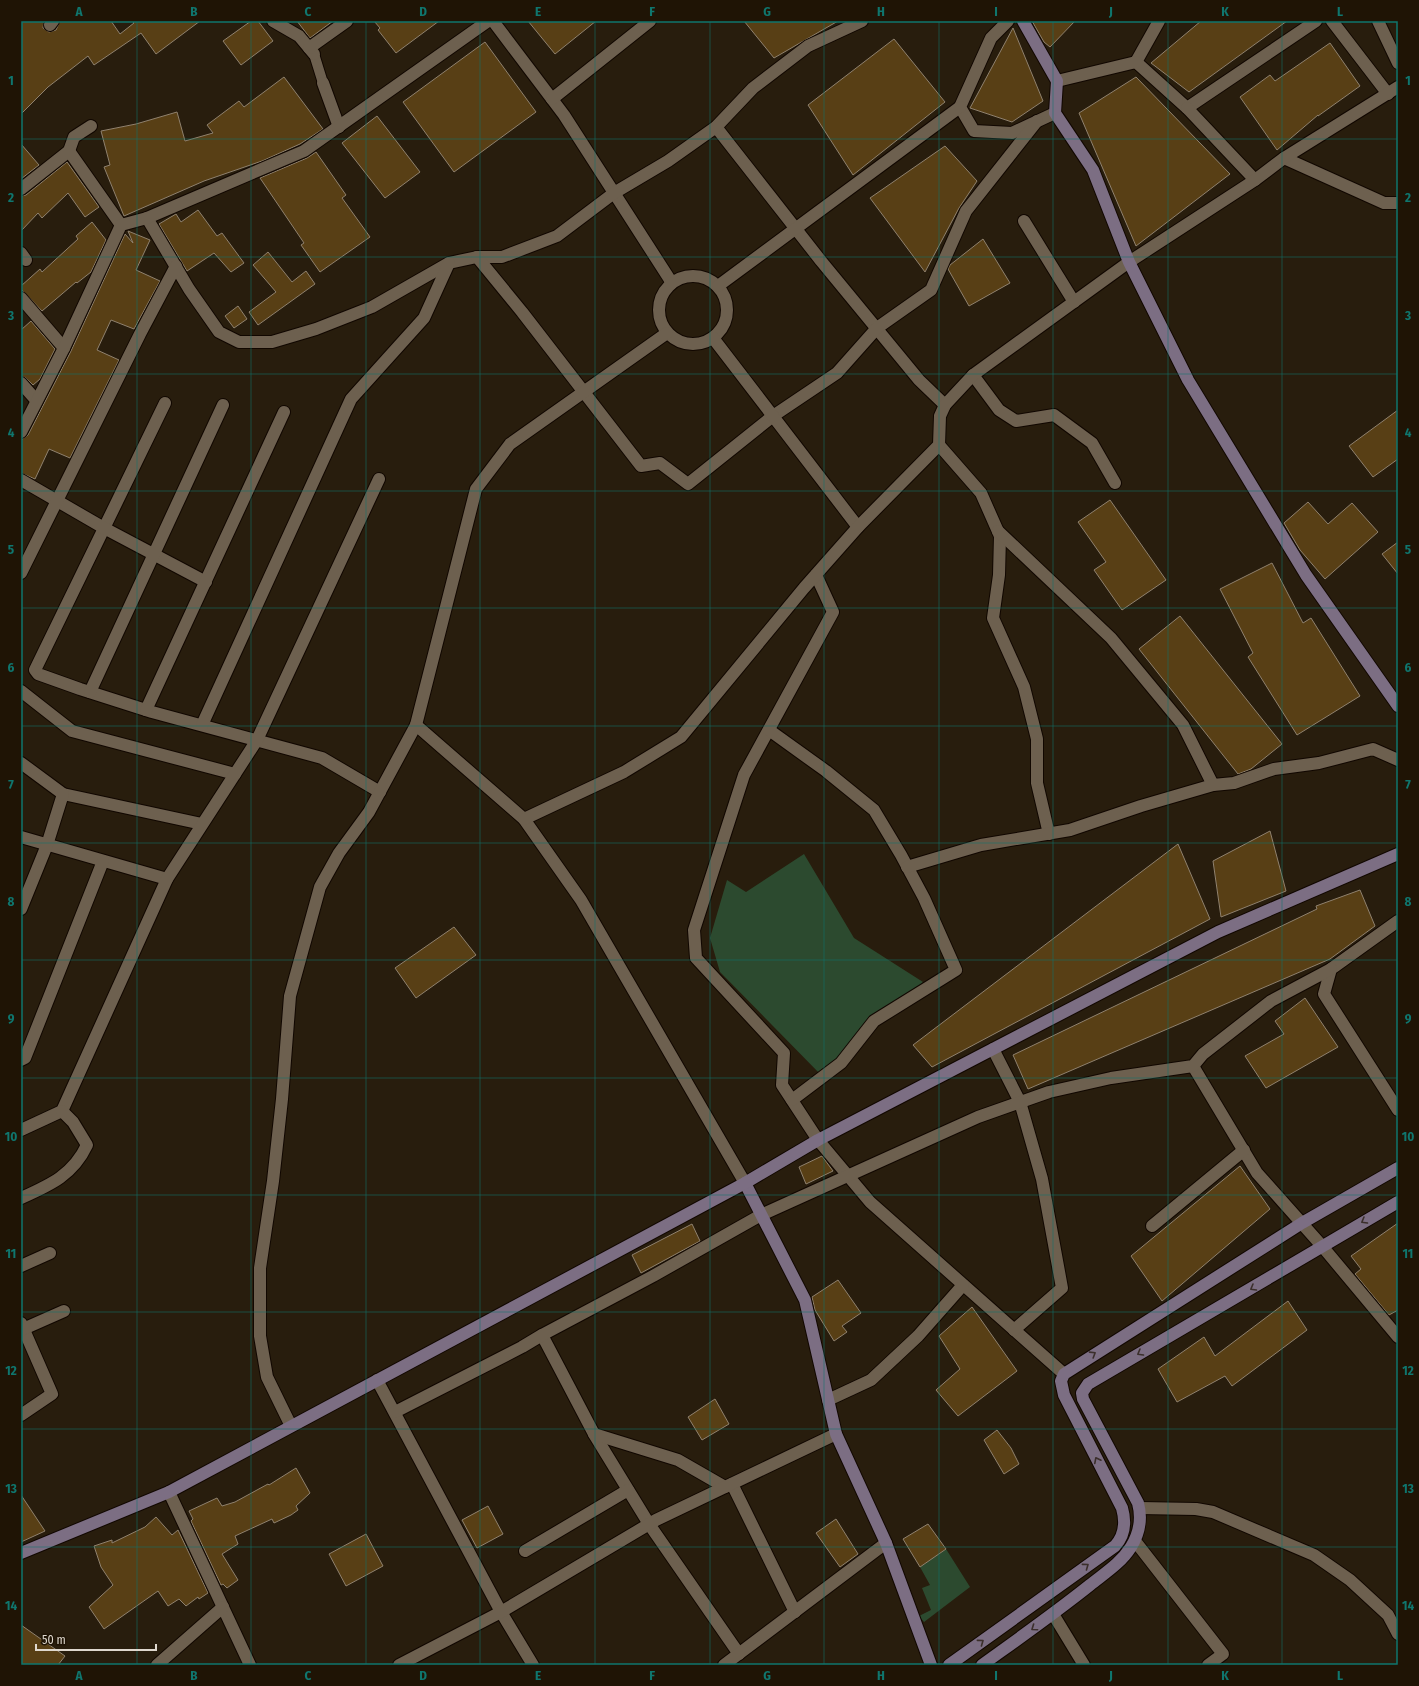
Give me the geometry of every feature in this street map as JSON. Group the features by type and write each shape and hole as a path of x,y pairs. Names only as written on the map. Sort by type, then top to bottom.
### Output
{"street":[{"path":"273,21 299,36 311,51 347,21"},
{"path":"21,432 36,400 64,348 121,225 146,218 304,151 488,21"},
{"path":"493,21 552,99 672,283"},
{"path":"552,99 650,21"},
{"path":"146,218 189,289 220,332 239,342 272,342 316,329 372,306 448,263 477,257 502,257 557,236 614,193 668,161 716,127 753,88 808,46 862,21"},
{"path":"718,286 960,107 992,38 1008,21"},
{"path":"1023,21 1057,81 1055,113 1093,170 1129,262 1188,380 1306,575 1398,706"},
{"path":"1057,81 1136,62 1159,21"},
{"path":"1187,108 1316,21"},
{"path":"524,819 624,772 682,737 816,575 858,527 939,446 940,416 945,405 974,375 1129,262 1255,180 1284,158 1393,91 1332,21"},
{"path":"1378,21 1398,63"},
{"path":"1136,62 1187,108 1255,180"},
{"path":"323,83 339,126"},
{"path":"960,107 974,131 1012,133 1055,113"},
{"path":"477,257 641,466 660,463 688,484 773,416 837,373 877,328 931,290 966,211 1037,121"},
{"path":"21,189 69,151 74,137 91,126"},
{"path":"716,127 919,380 945,405"},
{"path":"69,151 121,225"},
{"path":"1284,158 1384,203 1398,203"},
{"path":"1024,222 1074,302"},
{"path":"202,725 351,399 424,318 448,263"},
{"path":"21,573 140,334 176,266"},
{"path":"696,276 708,279 718,286 725,296 727,308 726,320 721,330 712,338 701,344 689,344 677,341 667,333 660,321 659,307 663,294 672,283 683,277 696,276"},
{"path":"21,298 64,348"},
{"path":"291,1426 267,1376 260,1336 260,1268 274,1174 282,1099 290,996 320,887 339,853 369,812 416,725 476,488 510,444 667,333"},
{"path":"712,338 858,527"},
{"path":"974,375 1000,410 1016,421 1054,415 1092,443 1115,483"},
{"path":"21,383 36,400"},
{"path":"165,403 35,670 38,674 146,710 322,758 380,792"},
{"path":"90,692 223,405"},
{"path":"146,710 284,412"},
{"path":"939,446 981,493 1000,536 999,575 993,618 1024,687 1037,740 1037,783 1050,834"},
{"path":"21,1130 62,1111 167,879 257,740 379,478"},
{"path":"21,480 104,528 206,582"},
{"path":"998,531 1111,638 1183,725 1213,785"},
{"path":"816,575 833,612 744,775 694,930 696,958 784,1053 782,1085 818,1140 870,1202 1064,1374"},
{"path":"21,691 72,731 235,774"},
{"path":"416,725 524,819 581,900 745,1183 805,1300 836,1434 886,1544 931,1665"},
{"path":"769,730 826,771 874,810 924,898 956,970 874,1021 842,1063 792,1100"},
{"path":"907,867 981,845 1070,830 1141,806 1213,785 1234,783 1274,768 1319,763 1373,749 1398,760"},
{"path":"21,762 63,794 202,824"},
{"path":"21,909 47,845 63,794"},
{"path":"21,837 167,879"},
{"path":"21,1552 169,1492 745,1183 818,1140 1218,932 1398,854"},
{"path":"21,1060 25,1058 103,861"},
{"path":"395,1412 522,1348 542,1335 653,1276 761,1215 978,1117 1049,1092 1111,1078 1193,1066 1203,1054 1271,1002 1331,969 1398,921"},
{"path":"1331,969 1324,994 1398,1110"},
{"path":"993,1049 1020,1102 1042,1179 1062,1288 1014,1330"},
{"path":"1193,1066 1257,1173 1322,1246 1398,1337"},
{"path":"21,1198 54,1184 81,1158 87,1145 73,1122 62,1111"},
{"path":"1152,1226 1244,1150"},
{"path":"949,1665 1115,1546 1123,1533 1124,1517 1122,1508 1064,1395 1061,1381 1064,1374 1302,1223 1398,1168"},
{"path":"982,1665 1053,1614 1119,1562 1135,1541 1140,1523 1140,1508 1083,1399 1082,1393 1084,1388 1093,1380 1398,1202"},
{"path":"21,1266 50,1253"},
{"path":"828,1400 871,1380 918,1336 963,1285"},
{"path":"21,1415 52,1394 22,1327 64,1311"},
{"path":"542,1335 594,1434 628,1490 649,1524 739,1654"},
{"path":"377,1380 501,1612 533,1665"},
{"path":"594,1434 678,1460 728,1485 795,1612"},
{"path":"399,1665 501,1612 649,1524 836,1434"},
{"path":"525,1551 628,1490"},
{"path":"169,1492 250,1665"},
{"path":"1140,1508 1200,1509 1213,1512 1314,1555 1350,1580 1388,1615 1398,1634"},
{"path":"1135,1541 1223,1654 1208,1665"},
{"path":"724,1665 886,1544"},
{"path":"156,1665 223,1607"},
{"path":"1053,1614 1084,1665"}],"lane":[{"path":"311,51 323,83"}],"green space":[{"path":"804,854 854,938 923,982 823,1077 720,972 710,938 727,880 746,892"},
{"path":"946,1549 970,1587 924,1622 919,1616 931,1610 922,1588 930,1585 920,1567"}],"building":[{"path":"21,21 44,21 43,28 49,32 56,30 60,21 111,21 120,34 134,23 132,21 200,21 156,54 141,33 94,65 88,56 48,87 21,114"},
{"path":"251,21 258,21 273,41 241,65 223,41"},
{"path":"297,21 333,21 310,38"},
{"path":"374,21 439,21 396,53 378,30 380,28"},
{"path":"528,21 596,21 555,54"},
{"path":"744,21 838,21 774,58"},
{"path":"1032,21 1075,21 1050,47 1044,42"},
{"path":"1201,21 1287,21 1189,92 1151,63"},
{"path":"1013,28 1043,101 1012,122 970,108"},
{"path":"894,39 945,102 853,175 808,105"},
{"path":"485,42 536,112 454,172 403,102"},
{"path":"1330,43 1360,86 1318,115 1277,150 1240,97 1270,75 1275,81"},
{"path":"284,77 323,129 300,144 262,161 204,181 124,216 104,167 110,165 101,131 136,124 177,112 185,141 213,133 207,125 239,101 244,107"},
{"path":"1136,77 1230,174 1136,246 1079,113"},
{"path":"377,116 420,172 385,198 342,143"},
{"path":"21,144 39,165 21,179"},
{"path":"945,146 977,181 959,208 925,272 870,198"},
{"path":"316,152 346,195 342,198 370,237 320,272 301,245 304,243 260,178 307,158"},
{"path":"67,162 99,207 85,217 68,193 42,218 38,213 21,231 21,196 26,195"},
{"path":"198,210 217,236 222,233 244,263 231,272 214,253 187,271 159,224 176,214 181,222"},
{"path":"92,222 106,240 91,272 77,283 76,282 42,311 21,289 21,286 40,269 42,272 78,239 76,236"},
{"path":"128,231 150,240 136,270 160,281 134,329 111,320 97,350 119,360 70,458 49,449 35,479 21,473 21,440 28,435 71,351 125,234 133,243"},
{"path":"983,239 1010,283 969,306 948,269 950,265"},
{"path":"268,252 292,282 306,271 315,284 258,325 249,312 276,292 253,265"},
{"path":"238,306 247,319 234,328 225,316"},
{"path":"31,321 55,349 40,379 33,385 26,378 21,376 21,330"},
{"path":"1398,410 1398,459 1373,477 1349,446"},
{"path":"1110,500 1166,580 1122,610 1094,570 1106,562 1078,522"},
{"path":"1308,502 1328,524 1352,503 1378,532 1325,579 1300,550 1284,523"},
{"path":"1398,542 1398,574 1382,554"},
{"path":"1272,563 1303,623 1311,618 1360,696 1297,735 1248,657 1253,653 1220,589"},
{"path":"1180,616 1282,744 1251,769 1238,774 1139,649"},
{"path":"1270,831 1286,891 1221,917 1213,861"},
{"path":"1178,844 1210,919 932,1067 913,1045"},
{"path":"1360,890 1375,926 1330,959 1028,1089 1013,1055 1317,909 1316,906"},
{"path":"454,927 476,955 416,998 395,968"},
{"path":"1305,998 1338,1047 1266,1088 1245,1056 1284,1034 1275,1021"},
{"path":"822,1156 833,1171 806,1184 799,1167"},
{"path":"1240,1166 1270,1209 1162,1301 1131,1256"},
{"path":"1398,1223 1398,1310 1389,1315 1355,1274 1361,1269 1351,1256"},
{"path":"692,1224 700,1241 641,1273 632,1255"},
{"path":"838,1280 861,1313 842,1326 847,1332 834,1341 815,1310 812,1297"},
{"path":"1288,1301 1307,1330 1232,1386 1225,1376 1177,1402 1158,1369 1204,1337 1215,1356"},
{"path":"972,1307 1017,1371 958,1416 936,1390 960,1369 939,1336"},
{"path":"715,1399 729,1424 702,1440 688,1417"},
{"path":"997,1430 1011,1448 1019,1464 1004,1474 984,1440"},
{"path":"296,1468 310,1493 296,1506 298,1510 291,1515 274,1523 272,1519 235,1536 238,1544 222,1554 238,1580 227,1588 223,1584 221,1585 191,1521 193,1519 189,1511 217,1498 222,1506 235,1502 268,1484 269,1485"},
{"path":"21,1495 45,1531 21,1542"},
{"path":"488,1506 503,1534 477,1548 462,1520"},
{"path":"156,1517 172,1535 178,1530 208,1593 199,1599 198,1597 186,1606 179,1599 168,1606 158,1591 104,1629 89,1607 113,1585 101,1567 94,1546 112,1540 112,1543 145,1527"},
{"path":"836,1519 858,1554 840,1567 816,1533"},
{"path":"928,1524 946,1549 920,1567 903,1539"},
{"path":"366,1534 383,1566 346,1586 329,1554"},
{"path":"21,1625 65,1656 58,1665 21,1665"}]}
